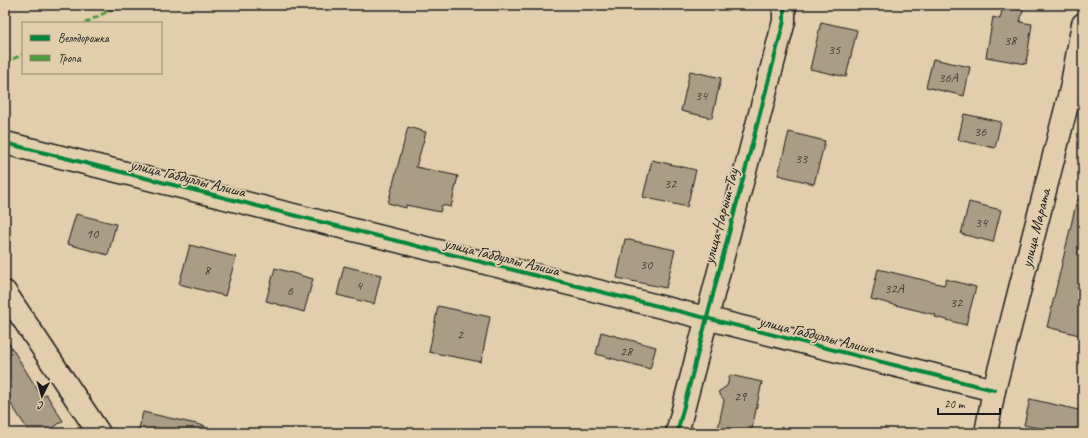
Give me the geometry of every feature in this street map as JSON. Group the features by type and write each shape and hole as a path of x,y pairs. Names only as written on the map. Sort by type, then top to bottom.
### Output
{"street":[{"name":"улица Нарыш-Тау","path":"677,433 705,319 784,21 784,5"},
{"name":"улица Марата","path":"986,433 994,390 1071,89 1083,24"},
{"name":"улица Габдуллы Алиша","path":"5,143 994,390"},
{"path":"5,292 99,433"}],"building":[{"path":"1003,6 1023,10 1020,22 1032,24 1026,64 986,57 993,17 1000,19"},
{"path":"821,22 857,30 846,77 810,69"},
{"path":"933,59 970,67 964,96 926,87"},
{"path":"690,71 721,78 712,118 681,111"},
{"path":"964,114 1001,122 995,148 958,140"},
{"path":"408,127 426,132 416,167 458,176 451,207 442,205 440,212 406,205 406,208 388,203"},
{"path":"789,132 825,141 814,184 778,175"},
{"path":"652,160 696,170 687,207 643,197"},
{"path":"1077,200 1083,201 1083,336 1047,327"},
{"path":"969,202 1001,210 993,242 961,234"},
{"path":"76,214 116,224 108,255 67,244"},
{"path":"625,239 675,250 666,288 617,278"},
{"path":"190,245 236,257 225,296 179,284"},
{"path":"344,266 381,275 374,304 337,295"},
{"path":"275,268 313,279 304,312 266,301"},
{"path":"878,269 944,285 946,279 976,287 966,325 935,317 936,315 871,299"},
{"path":"438,306 490,317 481,362 429,352"},
{"path":"601,332 656,347 650,369 596,354"},
{"path":"5,337 42,397 46,394 63,421 45,433 30,433 5,395"},
{"path":"730,375 762,382 751,433 717,433 724,400 718,392 727,386"},
{"path":"1030,399 1083,411 1083,433 1061,433 1024,425"},
{"path":"143,412 205,426 204,433 138,433"}],"marked path":[{"path":"87,22 120,5"},
{"path":"5,63 22,54"}],"cycle path":[{"path":"677,433 784,21 784,5"},
{"path":"5,143 994,390"}]}
